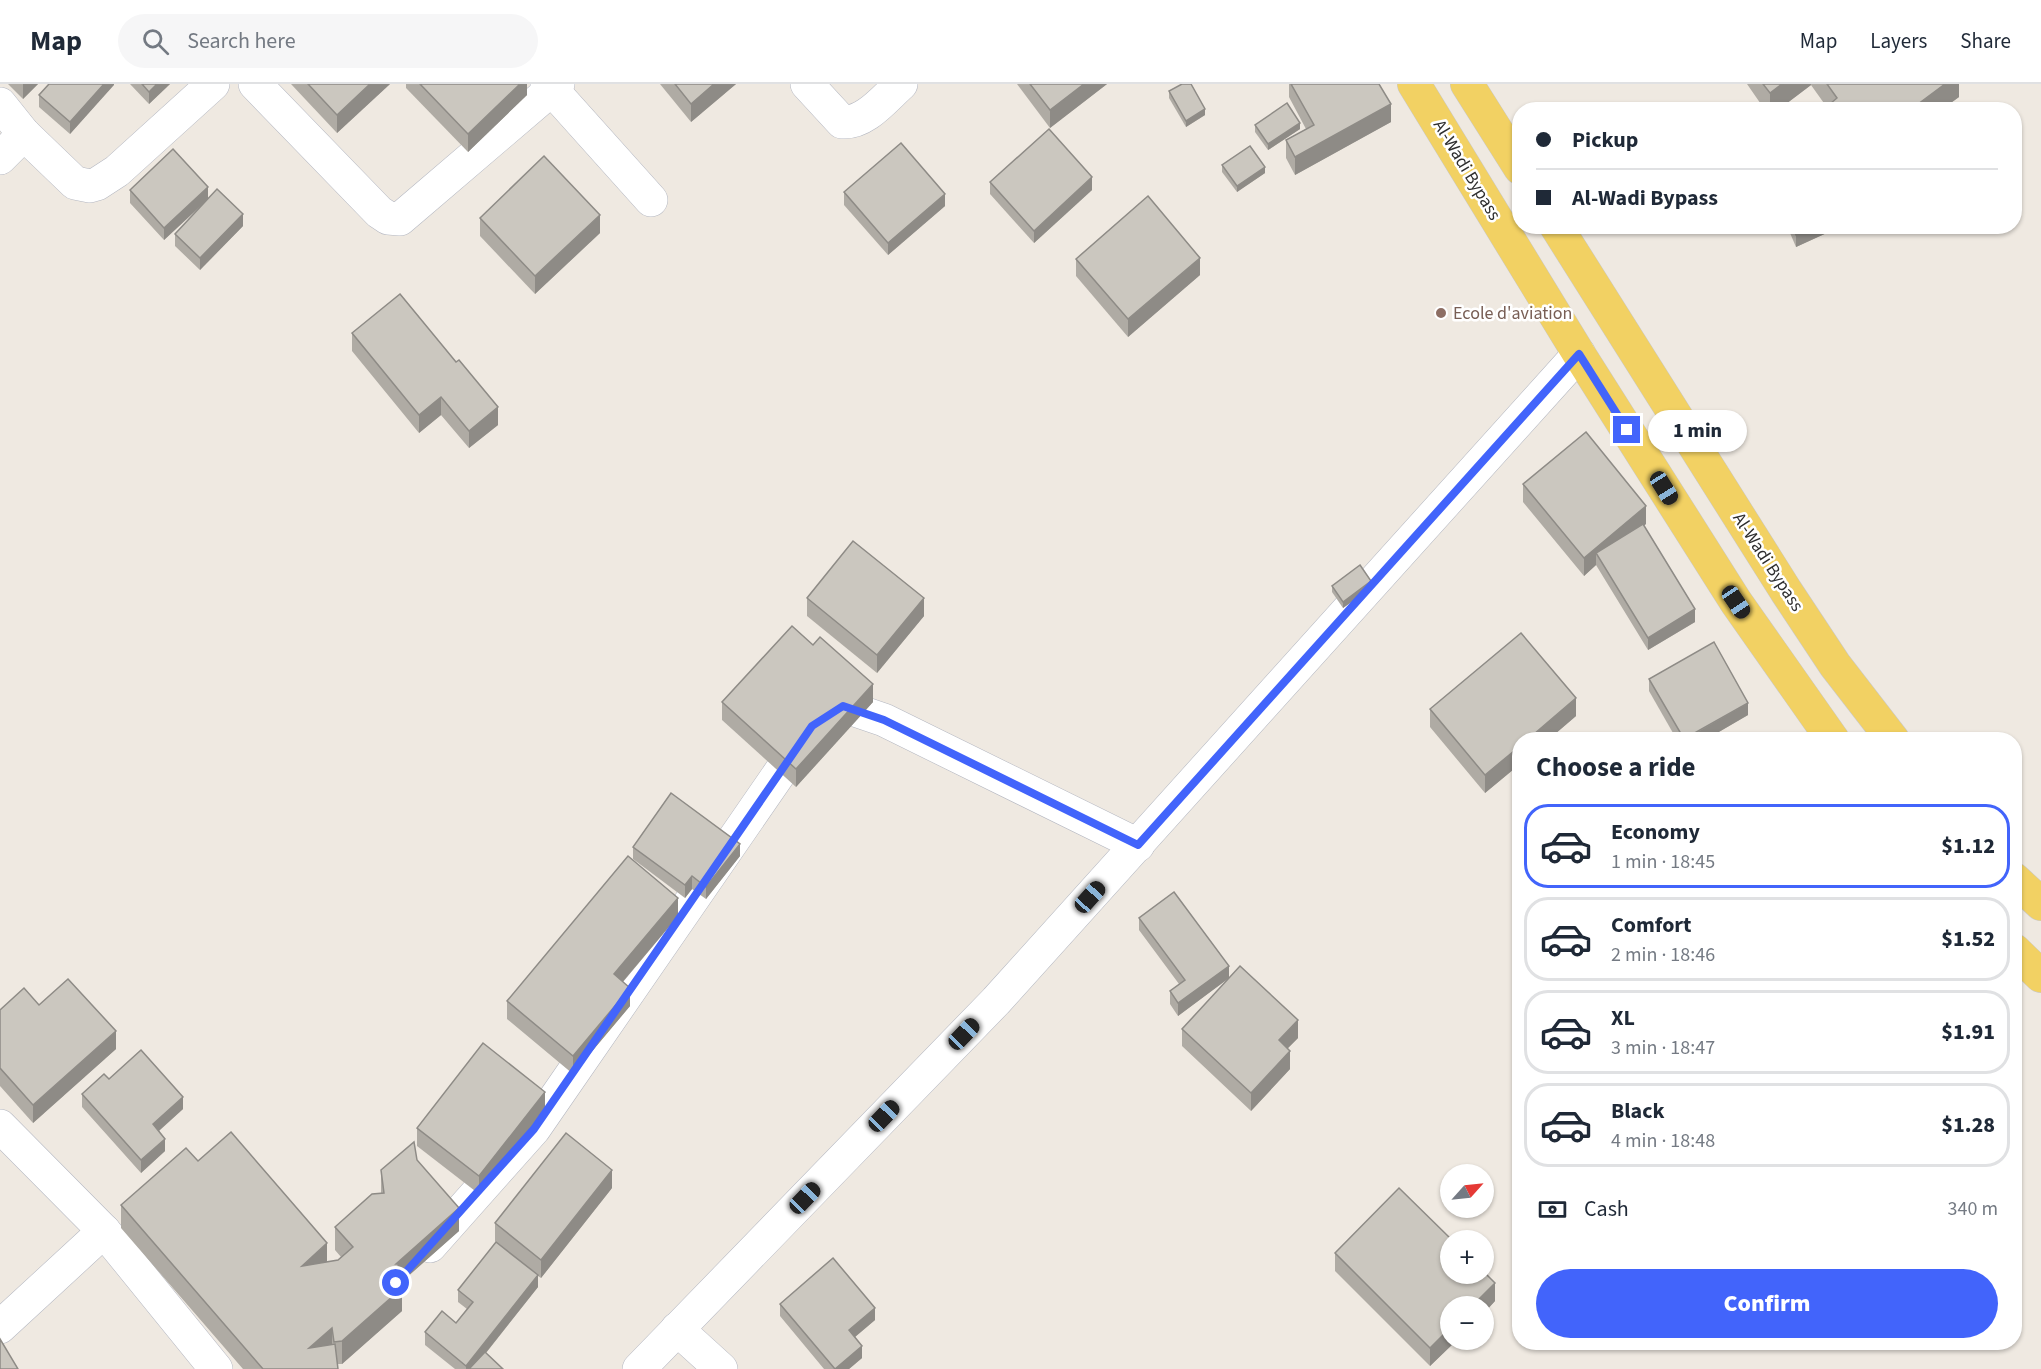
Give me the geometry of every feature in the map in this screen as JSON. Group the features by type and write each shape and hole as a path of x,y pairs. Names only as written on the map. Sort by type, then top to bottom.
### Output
{"main road":[{"name":"Al-Wadi Bypass","path":"1414,84 1579,354 1736,602 1827,732"},
{"path":"1467,84 1512,155"},
{"name":"Al-Wadi Bypass","path":"1561,234 1786,591 1835,665 1887,732"},
{"path":"2022,886 2041,904"},
{"path":"2022,958 2041,976"}],"street":[{"path":"0,104 24,134 75,183 83,186 98,184 117,171 213,84"},
{"path":"255,84 379,212 388,218 400,219 552,86 651,200"},
{"path":"807,84 842,122 851,123 860,119 901,84"},
{"path":"0,158 24,134"},
{"path":"639,1369 996,1001 1579,354"},
{"path":"407,1271 534,1129 797,746 812,726 843,706 884,720 1138,845"},
{"path":"0,1126 104,1231 216,1369"},
{"path":"0,1327 104,1231"},
{"path":"677,1329 721,1369"}],"building":[{"path":"49,84 104,84 70,122 39,95"},
{"path":"142,84 157,84 149,92"},
{"path":"308,84 370,84 337,115"},
{"path":"420,84 520,84 468,134"},
{"path":"675,84 714,84 691,104"},
{"path":"1030,84 1084,84 1050,110"},
{"path":"1182,84 1191,84 1205,109 1186,121 1169,91"},
{"path":"1291,84 1379,84 1391,104 1295,157 1286,140 1314,125"},
{"path":"1763,84 1782,84 1770,93"},
{"path":"1827,84 1945,84 1921,102 1832,102 1837,98"},
{"path":"1287,103 1300,123 1268,144 1255,125"},
{"path":"1049,129 1092,177 1034,231 990,182"},
{"path":"901,143 945,194 888,243 844,192"},
{"path":"1250,146 1265,167 1237,186 1222,165"},
{"path":"173,149 208,187 164,228 130,190"},
{"path":"544,156 600,215 535,276 480,218"},
{"path":"217,189 243,214 200,258 175,234"},
{"path":"1148,196 1200,258 1128,319 1076,259"},
{"path":"400,294 456,362 459,360 498,407 469,431 441,397 419,415 352,333"},
{"path":"1586,432 1646,506 1584,558 1523,484"},
{"path":"1643,524 1695,609 1648,638 1596,553"},
{"path":"853,541 924,598 877,655 807,598"},
{"path":"1360,565 1371,581 1343,602 1332,586"},
{"path":"792,626 813,645 820,637 873,684 796,769 722,702"},
{"path":"1521,633 1576,698 1536,732 1512,732 1512,753 1485,775 1430,709"},
{"path":"1714,642 1748,703 1696,732 1680,732 1649,679"},
{"path":"671,793 740,844 706,887 692,876 685,885 633,847"},
{"path":"628,856 678,898 614,974 630,988 573,1056 507,1001"},
{"path":"1174,892 1229,966 1178,1003 1170,991 1185,980 1139,918"},
{"path":"1240,966 1298,1020 1279,1040 1290,1051 1251,1093 1182,1029"},
{"path":"68,979 116,1031 33,1105 0,1068 0,1010 24,988 39,1005"},
{"path":"483,1043 545,1092 479,1176 417,1128"},
{"path":"141,1050 183,1097 153,1124 165,1139 141,1160 82,1094 104,1074 109,1079"},
{"path":"231,1132 327,1243 302,1266 338,1260 353,1247 335,1227 372,1194 384,1193 381,1170 414,1142 417,1160 459,1208 396,1264 398,1264 402,1288 342,1341 334,1342 332,1328 309,1348 335,1344 338,1369 263,1369 121,1205 186,1148 198,1161"},
{"path":"566,1133 612,1170 541,1260 495,1223"},
{"path":"1399,1188 1442,1230 1440,1230 1440,1284 1494,1284 1482,1296 1440,1296 1440,1338 1430,1348 1335,1253"},
{"path":"496,1242 538,1275 466,1366 425,1332 442,1311 456,1323 473,1302 458,1290"},
{"path":"833,1258 875,1308 849,1330 862,1346 835,1369 780,1304"},
{"path":"0,1339 18,1369 0,1369"},
{"path":"485,1352 503,1369 469,1369"}],"place":[{"name":"Ecole d'aviation","path":"1441,313"}],"route":[{"path":"396,1283 534,1129 812,726 843,706 884,720 1138,845 1579,354 1627,430"}]}
